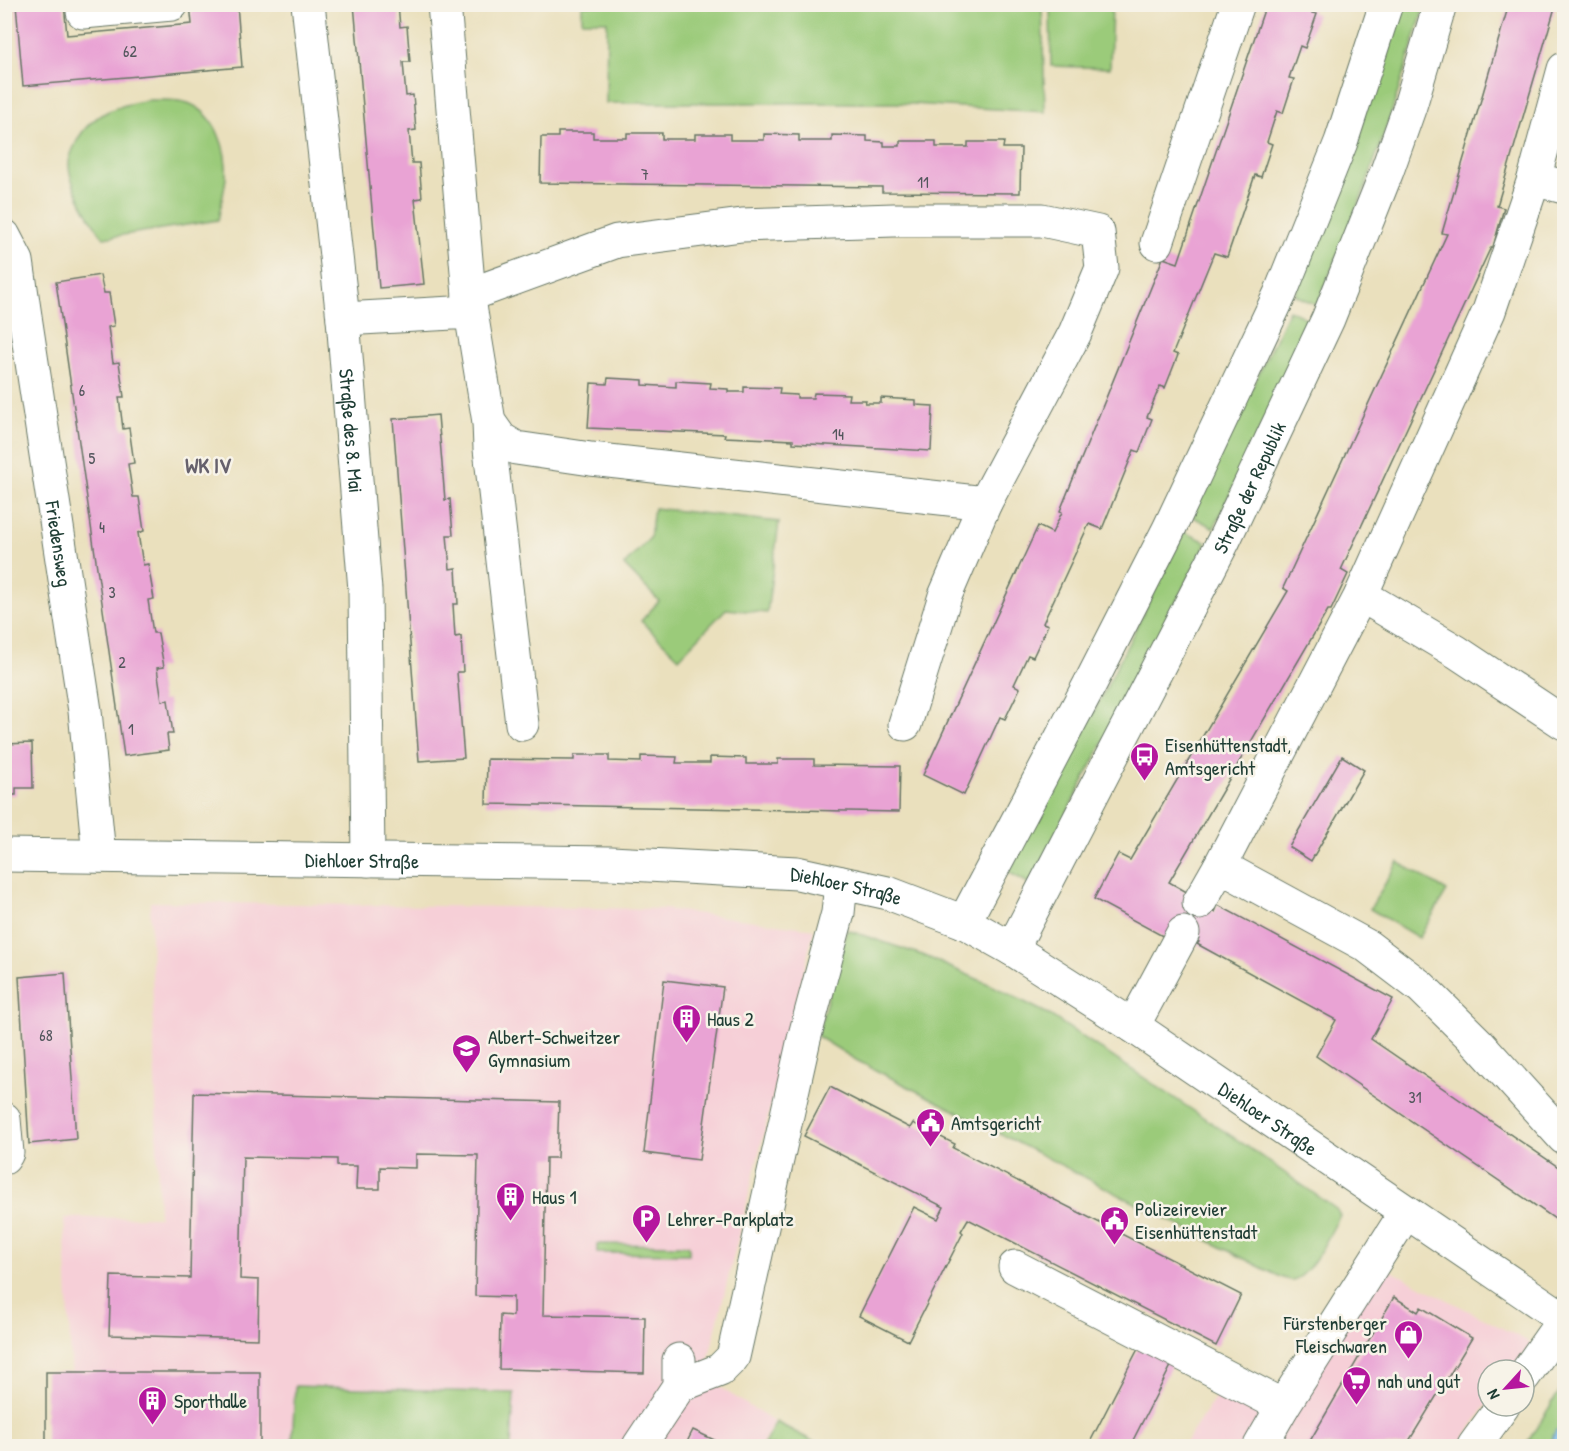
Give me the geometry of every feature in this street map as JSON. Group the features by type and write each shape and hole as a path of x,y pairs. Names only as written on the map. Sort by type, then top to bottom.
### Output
{"street":[{"path":"83,4 83,12 172,4"},
{"name":"Straße des 8. Mai","path":"308,4 343,319 365,590 368,860"},
{"path":"444,4 470,303 489,422 490,450 522,724"},
{"path":"1157,243 1238,4"},
{"path":"964,922 1087,691 1169,529 1280,294 1341,142 1386,4"},
{"name":"Straße der Republik","path":"1012,949 1223,542 1328,319 1387,171 1410,106 1440,4"},
{"path":"1199,903 1360,595 1549,183 1564,69"},
{"path":"343,319 470,303 617,241 742,225 894,220 1042,220 1098,232 1102,268 1045,392 985,502 945,596 904,724"},
{"name":"Friedensweg","path":"4,231 17,261 85,711 99,855"},
{"path":"489,422 501,439 516,448 591,459 985,502"},
{"path":"1360,595 1457,652 1564,723"},
{"name":"Diehloer Straße","path":"4,855 611,863 797,873 888,893 964,922 1012,949 1133,1026 1564,1319"},
{"path":"1220,866 1367,946 1421,987 1479,1044 1564,1138"},
{"path":"639,1446 679,1373 720,1370 733,1357 804,1039 838,913 841,883"},
{"path":"1133,1026 1183,933"},
{"path":"4,1119 6,1154 4,1158"},
{"path":"1260,1446 1406,1212"},
{"path":"1015,1267 1283,1406"},
{"path":"1536,1359 1564,1319"},
{"path":"1474,1446 1494,1418"}],"shaded area":[{"name":"Albert-Schweitzer Gymnasium","path":"150,902 664,909 814,929 704,1377 774,1422 761,1446 75,1446 64,1218 159,1217"},
{"path":"1382,1266 1531,1343 1520,1358 1476,1358 1478,1418 1458,1446 1183,1446 1224,1384 1289,1412"}],"green space":[{"path":"582,5 1042,5 1045,112 896,103 606,103 607,21 582,21"},
{"path":"1050,5 1112,5 1110,68 1051,66"},
{"path":"1399,5 1425,5 1365,188 1317,305 1295,295"},
{"path":"150,100 174,100 188,103 198,108 213,124 222,145 226,167 218,220 104,238 76,192 70,171 71,155 77,141 90,123 118,107"},
{"path":"1289,310 1310,320 1214,528 1191,516"},
{"path":"654,508 779,522 767,613 726,609 679,658 641,621 659,601 624,565 650,538"},
{"path":"1184,532 1207,542 1030,884 1008,872 1096,708"},
{"path":"1398,862 1447,891 1419,938 1370,909"},
{"path":"847,930 925,956 993,986 1048,1014 1245,1145 1336,1209 1340,1215 1311,1265 1297,1279 1290,1280 1279,1276 856,1060 817,1036"},
{"path":"597,1244 689,1245 689,1254 597,1253"},
{"path":"1564,1384 1564,1446 1525,1446"},
{"path":"295,1386 514,1393 511,1446 292,1446"},
{"path":"776,1422 822,1446 763,1446"}],"water":[{"path":"1564,1427 1564,1446 1548,1446 1556,1430"}],"building":[{"path":"16,4 64,4 67,35 192,24 190,4 237,4 242,67 23,86"},
{"path":"354,4 398,4 400,27 407,26 410,62 403,62 406,96 413,95 416,130 409,131 412,163 419,163 422,198 415,199 424,284 379,288"},
{"path":"1266,4 1314,4 1312,13 1317,14 1305,48 1300,46 1289,78 1294,79 1283,113 1277,111 1267,142 1272,144 1261,177 1255,175 1227,257 1214,253 1173,353 1178,355 1165,388 1160,386 1147,417 1152,419 1139,452 1134,450 1102,529 1089,524 1043,623 1048,625 1033,657 1028,655 1014,685 1020,688 1005,719 1000,717 964,795 923,775 1038,526 1052,533 1062,512 1060,511 1163,258 1178,263"},
{"path":"1509,4 1556,4 1497,206 1504,208 1493,247 1491,247 1341,570 1348,574 1331,610 1328,610 1169,882 1192,895 1190,898 1215,912 1218,905 1393,999 1371,1039 1564,1171 1564,1225 1316,1056 1336,1020 1197,944 1199,942 1174,928 1168,939 1094,899 1118,854 1130,860 1288,591 1283,588 1447,234 1442,233"},
{"path":"558,132 593,132 593,138 627,138 627,133 662,133 662,139 695,139 695,134 730,134 730,140 764,140 764,134 799,135 799,141 832,141 832,135 867,136 867,141 884,142 884,146 900,146 900,141 936,141 936,147 968,147 968,142 1004,142 1003,148 1021,148 1020,193 882,192 882,187 540,183 541,137 558,137"},
{"path":"100,275 104,293 109,293 114,326 108,327 113,363 119,362 124,397 119,397 123,429 129,428 134,463 128,464 133,497 139,497 144,531 138,533 143,565 148,564 154,599 148,600 153,633 158,633 164,667 157,668 162,701 168,700 173,734 167,734 169,750 124,756 56,282"},
{"path":"608,378 643,380 643,385 676,387 676,381 711,383 710,388 728,389 728,392 744,392 744,387 780,388 779,394 797,395 797,398 813,398 814,393 849,394 848,400 866,400 865,403 881,403 881,398 916,400 916,405 933,406 931,451 793,443 793,440 724,437 725,434 588,428 591,383 607,384"},
{"path":"438,415 445,500 450,499 453,535 447,535 450,569 456,568 458,604 453,604 455,637 461,636 463,672 457,672 464,758 419,761 393,419"},
{"path":"32,743 33,788 16,788 16,795 4,795 4,744"},
{"path":"574,755 609,755 609,761 641,762 641,756 677,757 676,763 710,763 710,757 746,758 746,764 778,764 778,759 814,759 814,765 900,766 899,812 486,804 487,759 574,760"},
{"path":"1342,756 1364,770 1311,861 1289,847"},
{"path":"65,973 76,1139 29,1144 19,977"},
{"name":"Haus 2","path":"664,980 723,987 699,1160 644,1153"},
{"path":"830,1087 910,1128 913,1123 955,1144 953,1148 1241,1295 1216,1346 968,1219 908,1341 859,1316 914,1207 938,1219 944,1207 804,1136"},
{"name":"Haus 1","path":"194,1093 559,1102 557,1158 546,1158 543,1315 645,1317 644,1373 499,1369 500,1315 513,1316 513,1297 475,1296 478,1155 416,1154 416,1168 380,1167 380,1189 356,1189 357,1166 337,1166 337,1159 243,1157 240,1279 259,1280 258,1339 109,1335 111,1276 190,1278"},
{"name":"Fürstenberger Fleischwaren","path":"1394,1297 1418,1312 1421,1307 1472,1338 1406,1446 1307,1446"},
{"path":"1140,1345 1173,1362 1130,1446 1088,1446"},
{"name":"Sporthalle","path":"46,1372 260,1372 260,1446 46,1446"},
{"path":"693,1430 727,1446 685,1446"}],"place":[{"name":"Eisenhüttenstadt, Amtsgericht","path":"1144,782"},
{"name":"Haus 2","path":"686,1044"},
{"name":"Albert-Schweitzer Gymnasium","path":"467,1074"},
{"name":"Amtsgericht","path":"930,1148"},
{"name":"Haus 1","path":"511,1222"},
{"name":"Lehrer-Parkplatz","path":"647,1244"},
{"name":"Polizeirevier Eisenhüttenstadt","path":"1114,1246"},
{"name":"Fürstenberger Fleischwaren","path":"1408,1360"},
{"name":"nah und gut","path":"1356,1406"},
{"name":"Sporthalle","path":"153,1426"}],"district":[{"name":"WK IV","path":"208,465"}]}
